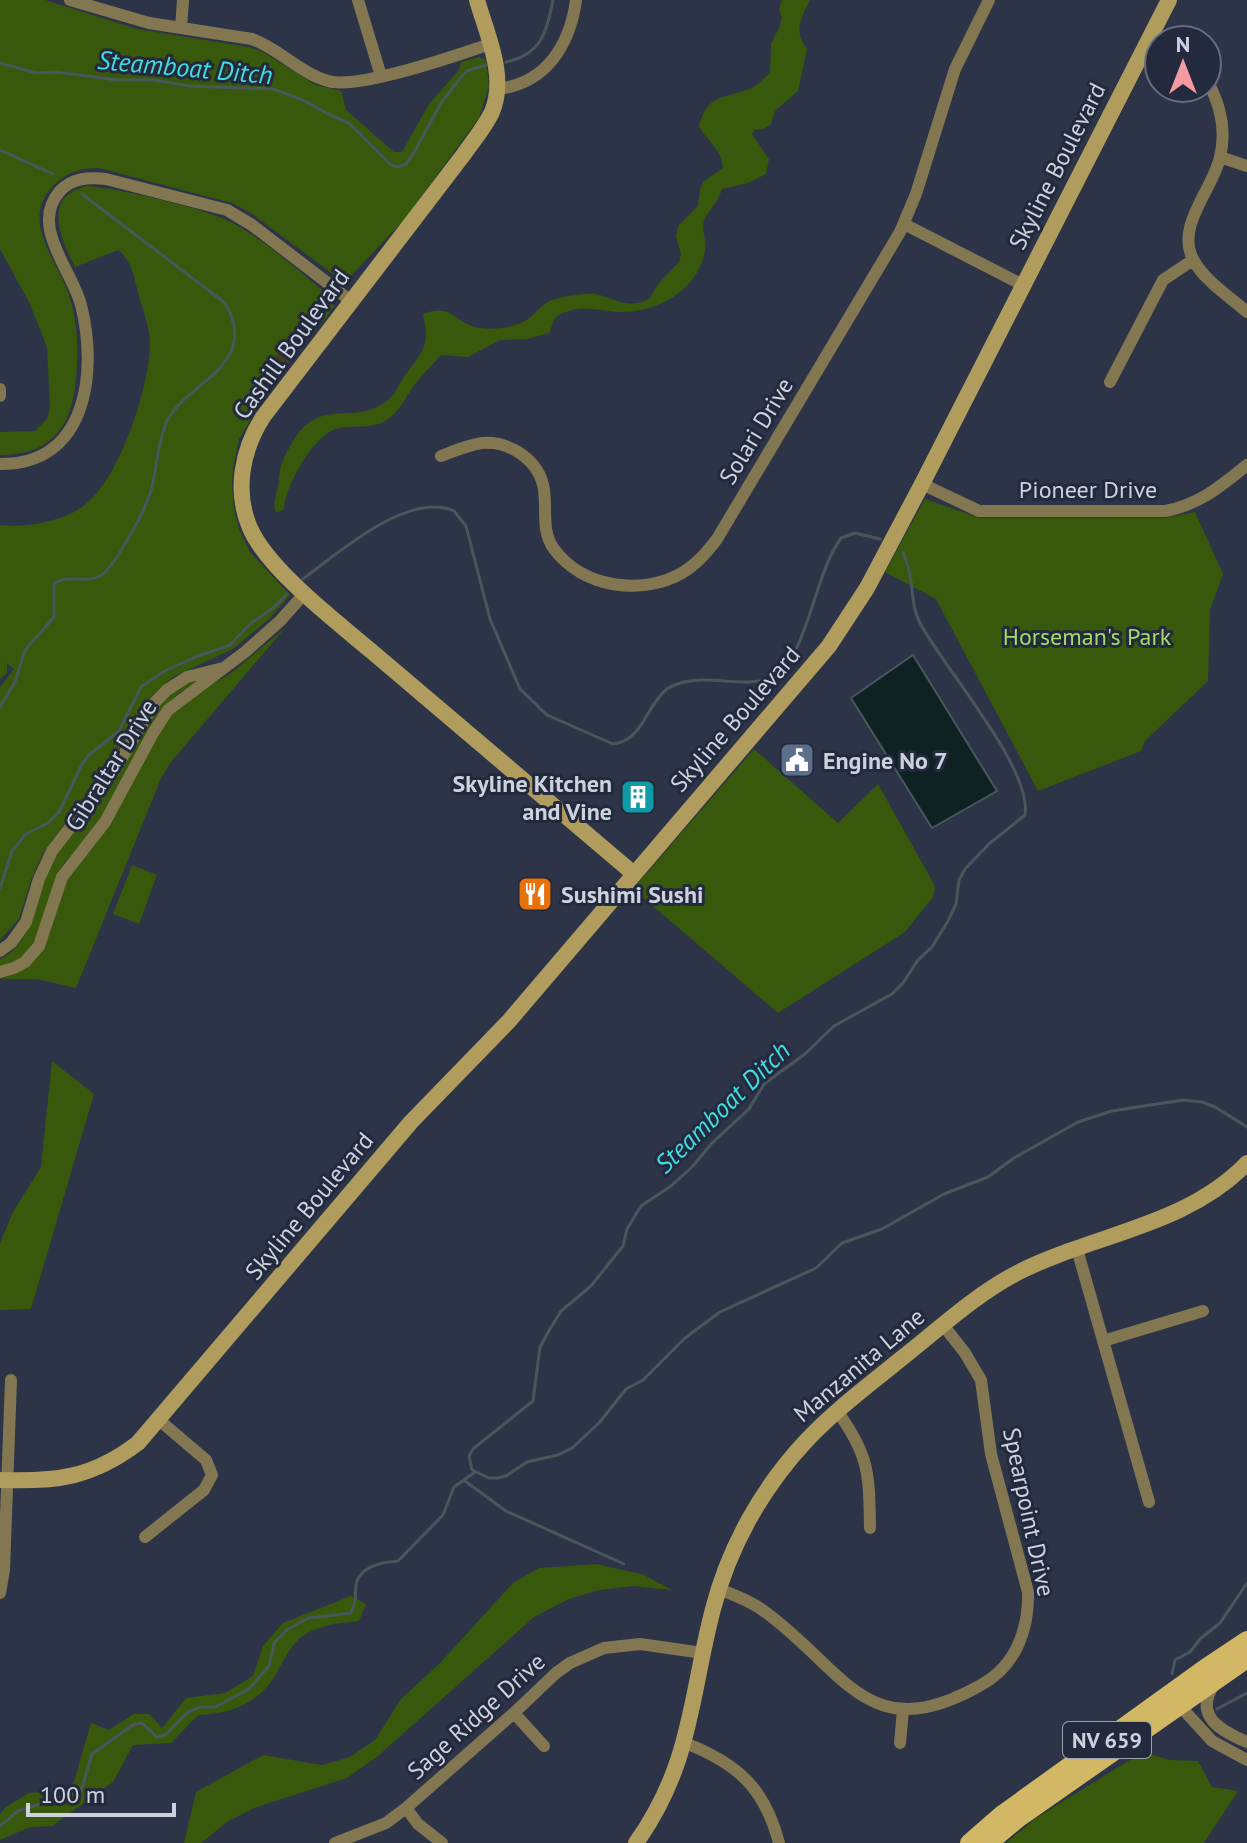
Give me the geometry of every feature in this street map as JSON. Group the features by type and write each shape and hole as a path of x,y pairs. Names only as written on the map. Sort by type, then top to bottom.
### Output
{"main road":[{"name":"NV 659","path":"969,1843 1001,1815 1212,1673 1247,1640"},
{"name":"NV 659","path":"1212,1673 1247,1659"},
{"path":"1181,1707 1192,1684 1212,1673"},
{"name":"NV 659","path":"989,1843 1019,1818 1181,1707"}],"street":[{"path":"70,0 141,21 263,43 330,82 351,84 490,44"},
{"path":"181,28 183,0"},
{"path":"358,0 381,76"},
{"name":"Cashill Boulevard","path":"477,0 496,68 497,89 491,113 257,426 242,473 245,513 255,538 305,593 634,874"},
{"path":"497,89 526,81 555,58 568,36 576,0"},
{"name":"Solari Drive","path":"441,456 486,443 510,447 531,461 542,481 548,539 561,557 585,574 615,585 630,586 663,581 696,563 717,539 904,224 955,69 989,0"},
{"name":"Skyline Boulevard","path":"1162,24 1169,0"},
{"name":"Skyline Boulevard","path":"4,1480 51,1480 86,1473 120,1457 138,1443 411,1122 493,1040 843,627 867,588 1023,285 1143,64"},
{"path":"1218,104 1223,125 1220,157 1188,233 1188,245 1193,260 1247,312"},
{"path":"1220,157 1247,166"},
{"path":"0,464 32,460 52,450 68,434 82,405 86,350 83,314 79,296 52,239 49,225 54,199 73,181 106,179 227,210 252,225 351,301"},
{"path":"904,224 1023,285"},
{"path":"1110,382 1163,280 1193,260"},
{"path":"0,389 0,396"},
{"name":"Pioneer Drive","path":"922,484 979,511 1165,511 1207,496 1247,465"},
{"name":"Gibraltar Drive","path":"0,972 25,962 39,946 62,877 105,822 160,721 178,701 215,676 267,633 305,593"},
{"name":"Gibraltar Drive","path":"0,951 11,943 26,922 39,879 52,851 121,762 155,702 187,677 223,668"},
{"name":"Manzanita Lane","path":"636,1843 668,1790 685,1743 719,1589 737,1542 763,1497 797,1451 837,1411 1001,1282 1039,1263 1198,1201 1221,1187 1247,1163"},
{"path":"1077,1249 1149,1502"},
{"path":"1103,1341 1203,1311"},
{"name":"Spearpoint Drive","path":"719,1589 759,1607 855,1691 884,1706 903,1710 934,1707 997,1674 1015,1652 1022,1637 1028,1607 1025,1580 991,1454 981,1380 943,1325"},
{"path":"0,1593 4,1580 4,1480 11,1380"},
{"path":"837,1411 855,1437 865,1459 870,1528"},
{"path":"145,1537 204,1490 212,1475 206,1460 159,1420"},
{"name":"Sage Ridge Drive","path":"335,1843 386,1823 406,1808 556,1673 578,1659 604,1648 640,1644 703,1653"},
{"path":"1212,1673 1206,1708 1210,1719 1247,1742"},
{"path":"1181,1707 1212,1741 1247,1760"},
{"path":"900,1743 903,1710"},
{"path":"514,1713 544,1746"},
{"path":"685,1743 725,1761 747,1779 766,1805 779,1843"},
{"path":"406,1808 418,1824 442,1843"}],"green space":[{"path":"0,0 45,0 137,29 261,51 316,85 341,91 346,110 394,152 402,152 429,104 459,70 461,62 479,57 486,60 489,86 479,118 403,221 347,280 338,278 251,213 232,203 99,168 64,177 44,199 40,227 65,284 74,315 76,384 67,417 50,440 37,448 0,455 0,432 35,431 47,419 50,408 47,347 29,302 0,249"},
{"path":"782,0 810,0 799,30 807,49 798,91 775,111 771,124 754,130 752,134 769,159 766,174 748,183 722,189 704,221 705,251 692,280 669,300 654,306 624,312 567,311 555,318 549,333 527,339 500,340 468,357 441,355 396,412 385,421 336,429 318,441 295,475 284,509 276,513 275,500 282,464 303,428 325,415 362,412 388,400 422,350 426,339 423,314 446,312 475,327 490,329 522,322 548,302 562,297 596,294 629,303 650,298 658,284 679,262 678,226 698,206 704,181 723,168 717,150 699,126 702,116 717,99 752,88 770,73 771,44 782,18 779,9"},
{"path":"87,186 160,200 231,222 282,257 331,297 334,306 309,335 302,333 287,337 272,364 270,388 239,439 233,468 234,508 239,529 250,552 290,595 269,619 233,649 173,677 145,702 128,738 43,853 19,919 0,940 0,687 14,669 7,663 7,673 0,679 0,525 31,525 53,520 82,507 96,494 120,455 130,431 149,359 148,329 134,276 126,259 118,250 75,267 64,244 58,220 59,209 73,191"},
{"name":"Horseman's Park","path":"925,499 980,518 1165,518 1195,512 1223,574 1210,610 1208,681 1145,741 1141,751 1038,791 936,599 885,572"},
{"path":"285,628 162,776 76,988 37,979 0,979 25,968 45,947 67,880 172,713 192,696 231,673"},
{"path":"196,678 200,679 178,694 156,717 95,828 61,867 33,945 20,959 0,967 0,959 11,952 28,929 48,872 69,837 120,771 158,706"},
{"path":"754,749 838,823 878,784 935,886 933,897 905,932 778,1013 633,889"},
{"path":"132,865 157,875 139,924 113,914"},
{"path":"52,1061 94,1094 31,1309 0,1310 0,1243 13,1212 41,1167"},
{"path":"596,1564 642,1574 672,1590 634,1586 599,1590 569,1599 534,1617 378,1756 347,1778 254,1808 227,1822 201,1843 184,1843 196,1792 263,1755 322,1765 350,1757 375,1740 401,1699 440,1663 513,1583 539,1568"},
{"path":"351,1596 366,1604 359,1621 321,1627 300,1638 269,1684 252,1700 222,1712 198,1715 171,1743 133,1745 113,1782 52,1826 30,1827 0,1840 0,1814 6,1807 29,1793 59,1796 74,1782 91,1723 109,1730 134,1714 150,1714 162,1728 186,1698 225,1693 253,1676 263,1646 283,1623"},
{"path":"1143,1752 1169,1760 1198,1761 1212,1787 1238,1791 1204,1843 1006,1843 1036,1818"}],"sand":[{"path":"302,333 309,335 270,388 275,362 287,337"}],"shaded area":[{"path":"913,655 997,791 932,828 851,698"}],"waterway":[{"name":"Steamboat Ditch","path":"506,62 535,48 545,32 553,0"},
{"name":"Steamboat Ditch","path":"0,63 36,73 154,80 190,86 273,89 349,123 391,165 397,167 406,164 412,156 441,103 461,77 467,71 486,65"},
{"name":"Steamboat Ditch","path":"0,150 53,174"},
{"name":"Steamboat Ditch","path":"0,707 15,682 25,650 54,617 54,584 66,579 93,579 111,565 149,496 167,421 182,402 226,360 235,338 234,325 225,303 82,194"},
{"name":"Steamboat Ditch","path":"303,579 354,541 395,517 436,507 454,511 466,526 490,619 520,689 547,715 613,744 631,736 660,696 679,683 693,680 751,682 776,675 796,650 824,571 841,538 855,533 880,539"},
{"name":"Steamboat Ditch","path":"903,552 920,623 1001,746 1024,795 1025,815 990,843 965,869 948,921 903,983 892,994 834,1026 805,1054 764,1084 749,1109 712,1143 693,1166 671,1186 641,1206 627,1229 623,1246 591,1286 561,1311 540,1347 533,1401 473,1449 469,1456 472,1470 489,1478 497,1478 506,1476 527,1462 558,1455 572,1448 599,1423 626,1389 643,1380 685,1338 720,1312 816,1268 842,1243 882,1229 944,1194 988,1177 1014,1158 1078,1122 1112,1111 1183,1100 1215,1107 1247,1127"},
{"name":"Steamboat Ditch","path":"0,888 12,851 26,834 48,823 59,812 82,764 119,731 141,687 163,672 230,645 287,594"},
{"path":"0,1826 18,1811 81,1791 92,1754 134,1724 142,1723 157,1737 165,1735 188,1712 200,1707 215,1707 249,1689 269,1666 274,1643 288,1629 309,1618 351,1613 356,1585 364,1571 374,1565 398,1561 443,1515 454,1487 475,1472"},
{"path":"465,1481 506,1511 624,1564"},
{"name":"Steamboat Ditch","path":"1172,1674 1175,1660 1190,1652 1220,1623 1247,1583"},
{"name":"Steamboat Ditch","path":"1217,1709 1247,1693"}],"place":[{"name":"Engine No 7","path":"797,760"},
{"name":"Skyline Kitchen and Vine","path":"638,797"},
{"name":"Sushimi Sushi","path":"535,894"}]}
